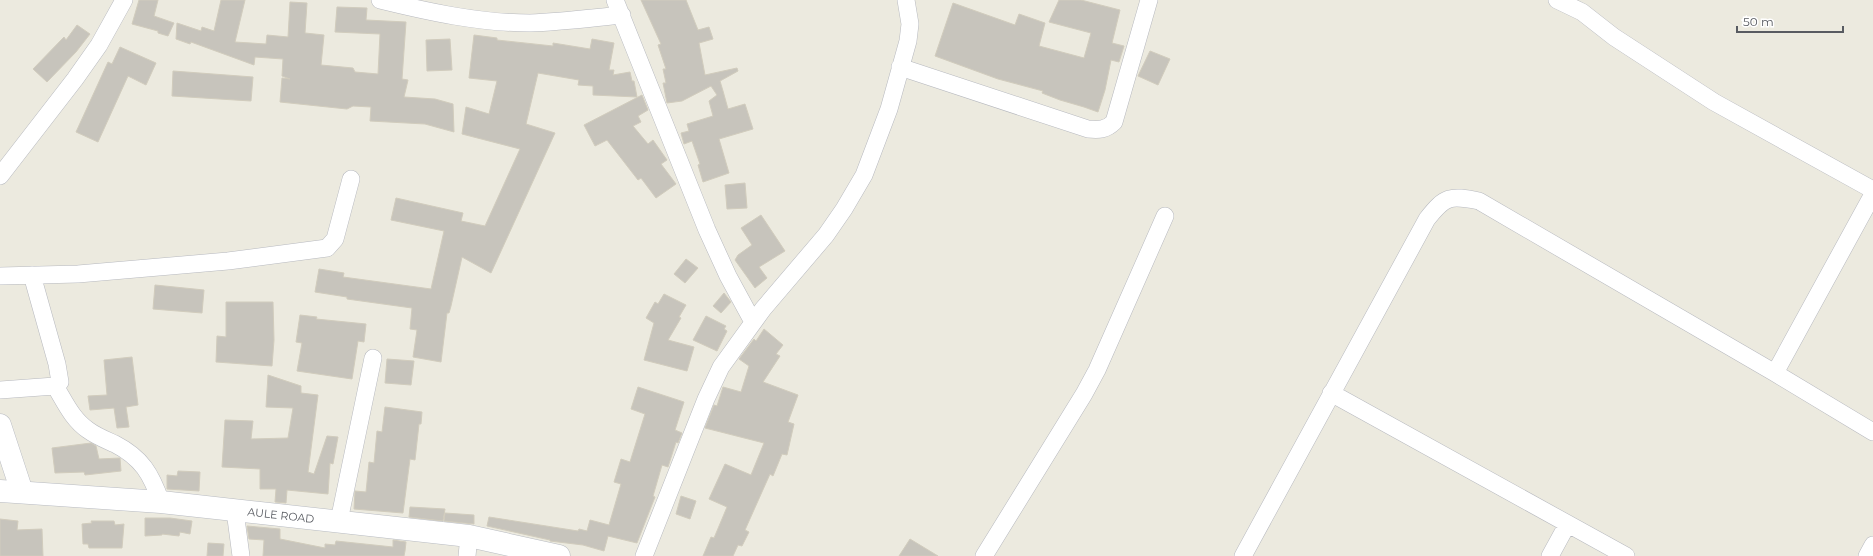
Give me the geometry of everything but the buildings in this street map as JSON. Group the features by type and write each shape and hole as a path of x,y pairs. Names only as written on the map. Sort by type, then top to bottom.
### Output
{"street":[{"path":"0,176 75,79 99,45 124,0"},
{"path":"380,0 443,15 499,21 557,22 618,7 707,230 728,276 753,322"},
{"path":"644,556 706,399 721,367 753,322 826,235 844,209 864,175 889,110 908,41 910,24 906,0"},
{"path":"900,67 1088,129 1100,130 1108,128 1114,122 1149,0"},
{"path":"1557,0 1582,12 1614,37 1714,102 1873,190"},
{"path":"0,276 78,274 228,261 327,248 335,239 351,179"},
{"path":"1775,373 1873,194"},
{"path":"1243,556 1427,219 1439,204 1452,197 1479,201 1775,373 1873,432"},
{"path":"984,556 1084,394 1097,370 1165,216"},
{"path":"0,390 55,386 60,382 57,364 32,275"},
{"path":"339,521 373,358"},
{"path":"55,386 79,424 89,431 127,450 137,458 151,475 161,502"},
{"path":"1331,393 1626,556"},
{"path":"0,425 22,492"},
{"name":"AULE ROAD","path":"0,490 161,502 339,521 468,546 559,556"},
{"path":"235,510 241,556"},
{"path":"1550,556 1567,524"},
{"path":"1867,556 1873,545"}]}
